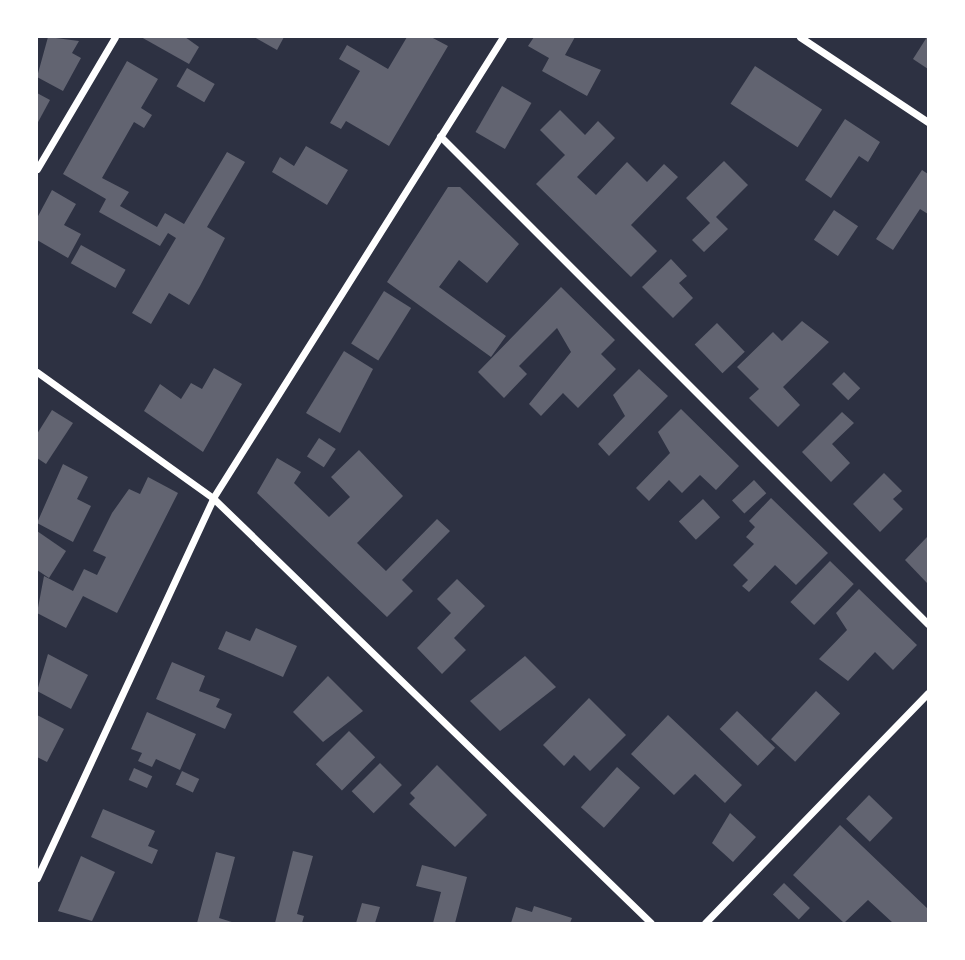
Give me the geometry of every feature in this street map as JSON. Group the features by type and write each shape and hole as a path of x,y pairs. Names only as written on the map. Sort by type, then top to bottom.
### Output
{"street":[{"path":"37,169 115,37"},
{"path":"37,878 213,498 503,37"},
{"path":"800,37 928,122"},
{"path":"440,136 928,624"},
{"path":"37,372 213,498 651,923"},
{"path":"705,923 928,693"}],"building":[{"path":"48,37 79,41 72,53 81,58 63,91 37,77"},
{"path":"141,37 185,37 199,47 189,64"},
{"path":"254,37 284,37 277,50"},
{"path":"407,37 431,37 448,46 389,146 346,121 341,129 330,123 360,71 339,59 347,45 388,69"},
{"path":"534,37 575,37 565,55 601,70 587,96 542,71 549,58 528,46"},
{"path":"928,37 928,69 913,59"},
{"path":"127,61 158,79 141,108 152,115 144,128 134,122 102,178 129,192 120,206 157,227 165,213 184,224 227,152 245,162 207,227 225,238 189,305 169,293 151,324 132,313 176,238 168,233 160,246 99,212 106,199 63,174"},
{"path":"755,66 822,110 798,147 730,104"},
{"path":"187,68 215,84 204,102 176,86"},
{"path":"502,86 531,103 505,149 476,132"},
{"path":"37,93 50,100 37,124"},
{"path":"560,110 585,135 598,121 615,138 577,177 596,195 627,162 647,182 664,164 678,177 631,225 657,251 631,277 536,184 565,155 540,130"},
{"path":"845,119 880,142 868,162 859,156 831,198 805,180"},
{"path":"306,146 348,170 327,205 272,172 280,157 294,166"},
{"path":"724,161 748,185 716,217 728,229 704,252 692,240 710,223 686,198"},
{"path":"922,170 928,174 928,214 920,209 893,250 876,239"},
{"path":"448,187 460,187 519,244 487,283 459,260 439,287 506,336 491,357 387,282"},
{"path":"52,190 76,204 64,225 81,234 68,258 37,240 37,218"},
{"path":"834,210 858,226 838,256 814,240"},
{"path":"81,245 126,270 115,288 71,263"},
{"path":"671,259 687,276 679,283 693,298 673,318 642,287"},
{"path":"561,287 615,340 601,354 616,369 578,408 563,393 541,416 529,404 571,352 557,328 519,366 527,374 504,398 478,372"},
{"path":"384,291 411,308 378,361 351,344"},
{"path":"802,321 829,342 783,387 800,405 778,427 749,398 759,389 737,367 773,332 782,341"},
{"path":"717,323 745,352 722,373 695,345"},
{"path":"344,351 373,369 340,433 306,413"},
{"path":"214,368 242,384 203,452 144,411 160,384 181,399 191,383 202,389"},
{"path":"639,369 668,396 609,456 598,444 625,416 613,395"},
{"path":"844,372 860,388 848,400 832,384"},
{"path":"681,409 739,466 716,490 700,475 682,493 669,480 649,501 636,488 670,453 658,432"},
{"path":"52,410 73,423 46,464 37,458 37,434"},
{"path":"842,412 854,423 832,444 850,463 831,482 802,452"},
{"path":"319,438 336,449 324,467 307,456"},
{"path":"359,450 403,496 357,543 386,571 437,519 450,531 402,580 413,591 387,617 257,493 277,458 301,472 294,483 329,517 350,497 331,477"},
{"path":"63,464 88,477 77,499 91,506 73,542 37,523"},
{"path":"884,473 902,491 893,499 903,509 880,532 853,504"},
{"path":"148,477 178,493 117,613 83,596 66,628 37,613 44,576 73,591 84,569 97,575 106,557 93,551 112,513 129,489 140,494"},
{"path":"754,480 766,493 744,514 732,500"},
{"path":"771,498 828,553 796,585 775,565 749,592 742,586 748,580 733,565 754,544 746,537 755,527 749,521"},
{"path":"703,499 720,517 696,540 679,522"},
{"path":"37,531 66,551 49,578 37,570"},
{"path":"928,536 928,584 905,560"},
{"path":"830,561 854,584 814,625 790,602"},
{"path":"457,579 485,606 454,638 466,650 442,674 417,648 451,613 437,599"},
{"path":"859,589 917,645 893,670 875,652 848,681 819,659 847,630 836,613"},
{"path":"256,628 297,646 283,677 218,649 226,631 250,641"},
{"path":"48,654 88,675 71,709 37,691"},
{"path":"525,656 556,687 500,731 470,701"},
{"path":"172,662 205,676 199,691 220,699 216,707 232,714 225,729 156,699"},
{"path":"328,676 363,711 323,742 293,712"},
{"path":"816,691 840,714 795,762 771,739"},
{"path":"589,698 626,735 590,771 574,755 564,766 543,745"},
{"path":"737,711 775,748 758,766 720,729"},
{"path":"147,712 196,734 180,770 156,759 152,767 138,761 142,753 131,749"},
{"path":"37,715 64,729 47,762 37,757"},
{"path":"668,715 742,785 725,803 695,774 674,795 631,754"},
{"path":"349,731 375,757 342,790 316,764"},
{"path":"380,763 402,785 374,813 352,791"},
{"path":"437,765 487,815 455,847 409,804 415,798 410,793"},
{"path":"617,767 640,788 604,828 581,807"},
{"path":"134,768 152,776 147,788 129,780"},
{"path":"182,771 199,779 193,793 176,785"},
{"path":"869,795 893,818 870,842 846,819"},
{"path":"103,809 155,831 148,846 158,850 152,864 91,837"},
{"path":"730,813 756,837 733,862 712,843"},
{"path":"840,825 928,909 928,923 893,923 868,900 844,923 793,875"},
{"path":"293,851 313,856 297,914 304,916 302,923 275,923"},
{"path":"216,852 235,857 219,918 235,923 197,923"},
{"path":"81,856 115,872 92,921 58,911"},
{"path":"422,865 467,877 455,923 433,923 441,892 416,886"},
{"path":"784,883 810,908 799,920 773,895"},
{"path":"362,903 380,907 375,923 356,923"},
{"path":"534,906 572,918 570,923 511,923 516,907 532,912"}]}
